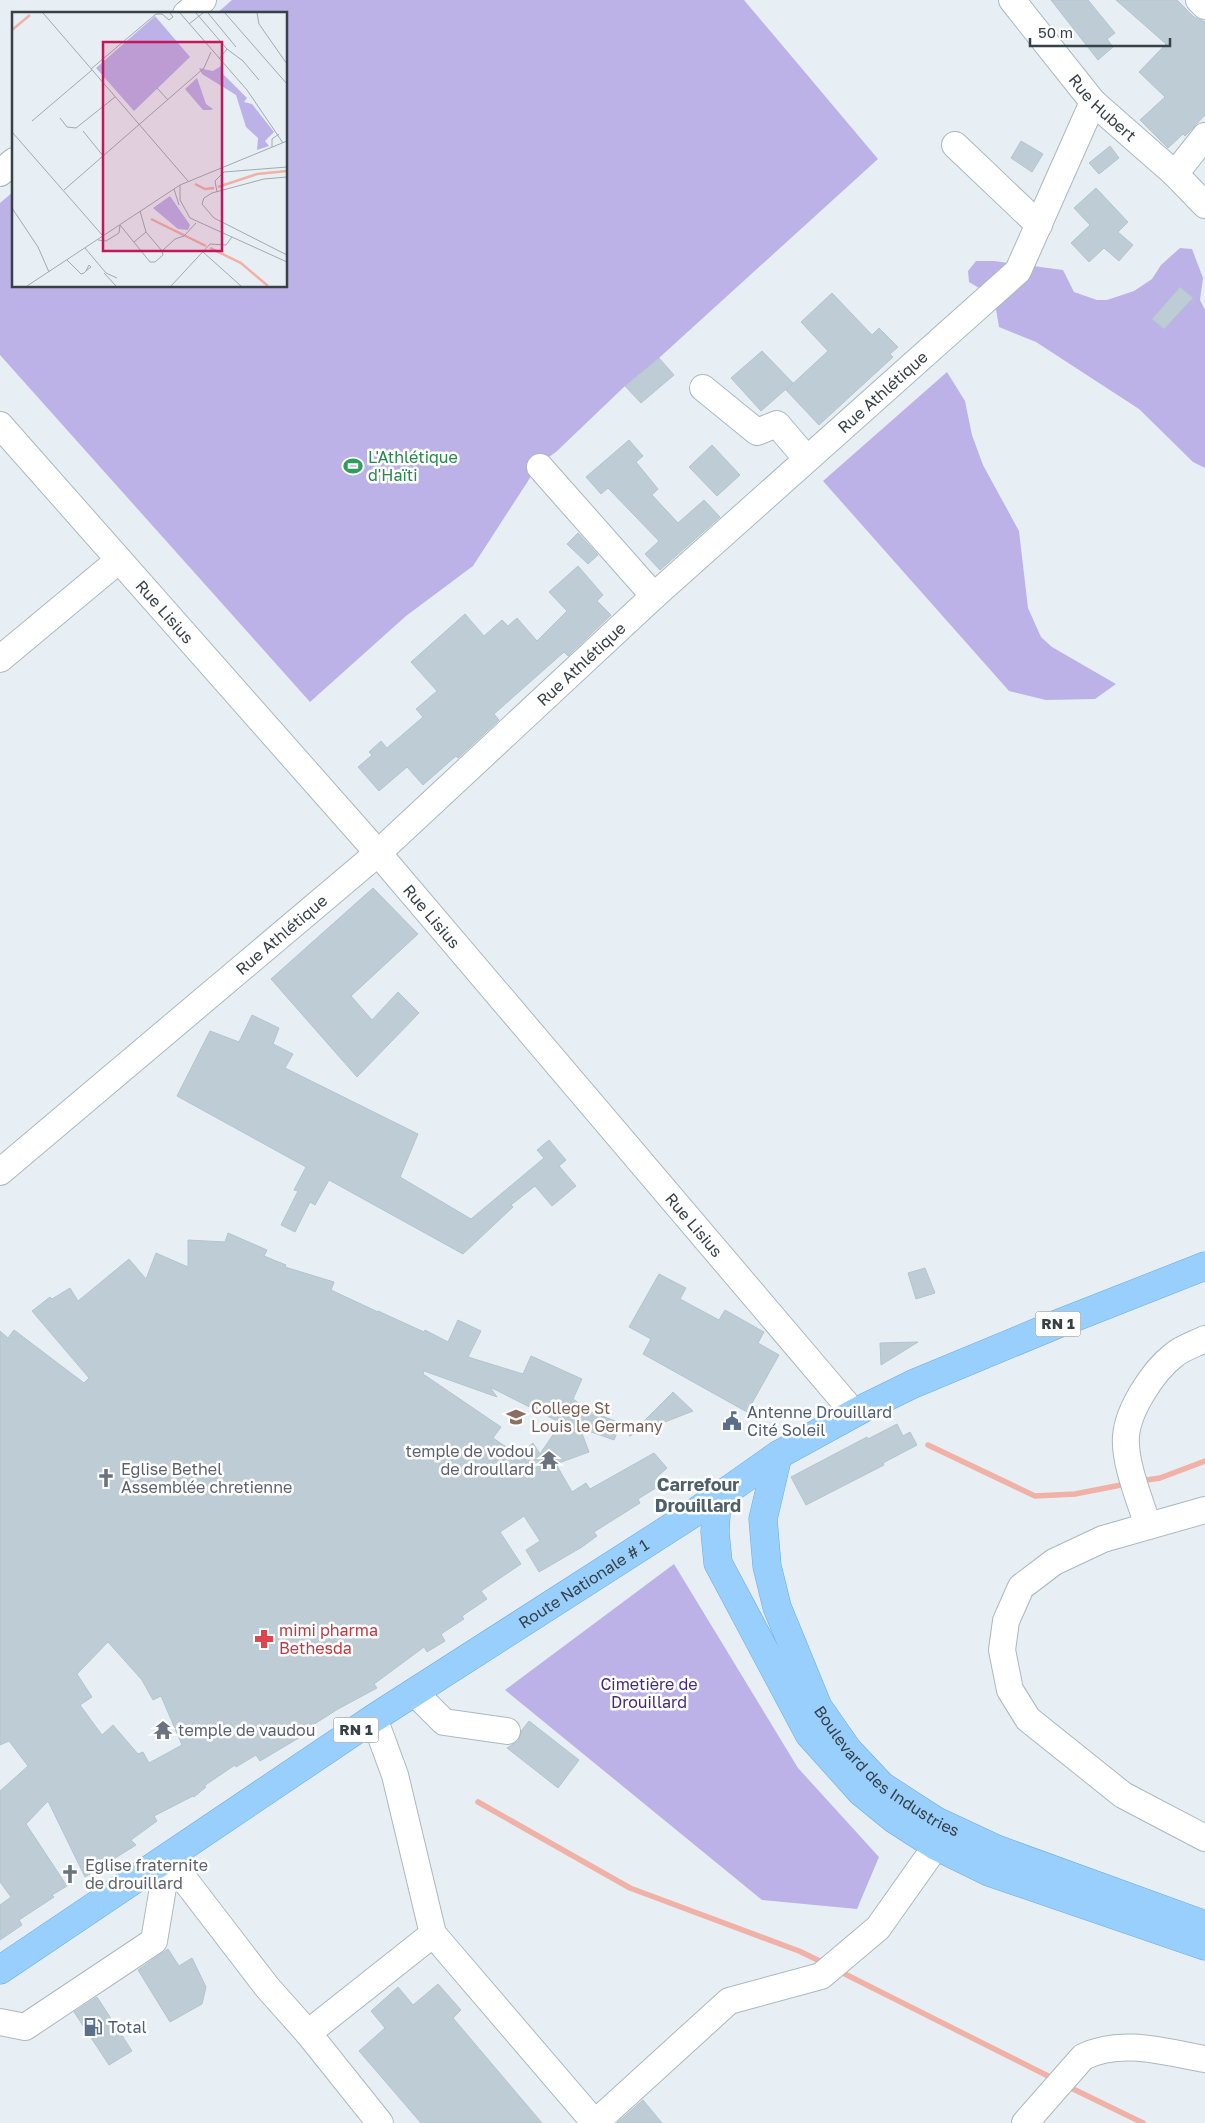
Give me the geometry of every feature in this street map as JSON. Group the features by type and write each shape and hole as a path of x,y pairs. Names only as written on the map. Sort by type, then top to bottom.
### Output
{"main road":[{"name":"Route Nationale # 1","path":"0,1970 374,1718 717,1498 778,1455 858,1411 913,1384 1205,1266"},
{"name":"Boulevard des Industries","path":"778,1455 763,1519 767,1566 778,1607 818,1707 848,1750 882,1786 936,1821 996,1849 1205,1925"},
{"name":"Boulevard des Industries","path":"717,1498 715,1532 718,1563 809,1734 861,1792 894,1819 936,1846 989,1872 1205,1946"}],"street":[{"path":"188,12 202,0"},
{"name":"Rue Hubert","path":"1012,0 1093,102 1175,174 1205,205"},
{"path":"1198,0 1205,6"},
{"name":"Rue Athlétique","path":"1,1168 378,853 654,596 806,458 1018,271 1093,102"},
{"path":"1175,174 1205,136"},
{"path":"955,145 1039,225"},
{"path":"0,173 12,163"},
{"path":"703,388 757,432 777,424 806,458"},
{"name":"Rue Lisius","path":"0,425 378,853 858,1411"},
{"path":"540,467 654,596"},
{"path":"0,659 118,560"},
{"path":"1148,1526 1130,1465 1126,1437 1131,1413 1146,1386 1174,1355 1205,1339"},
{"path":"1205,1510 1103,1539 1054,1562 1021,1587 1006,1621 1002,1650 1010,1690 1028,1719 1123,1795 1205,1838"},
{"path":"414,1692 444,1722 507,1731"},
{"path":"374,1718 395,1775 433,1934 596,2123 729,2000 821,1976 878,1928 936,1846"},
{"path":"0,2022 25,2027 154,1941 168,1858"},
{"path":"168,1858 267,1987 308,2033 380,2123"},
{"path":"308,2033 433,1934"},
{"path":"1025,2123 1083,2057 1094,2051 1132,2047 1205,2059"}],"green space":[{"path":"232,0 744,0 878,159 659,358 625,386 556,452 539,464 473,566 406,616 310,702 0,355 0,203 12,193 12,288 288,288 288,12 218,12"},
{"path":"1180,248 1192,249 1203,278 1200,300 1205,310 1205,468 1193,462 1139,409 1036,342 999,327 994,297 969,282 968,271 976,261 994,261 1063,270 1074,292 1097,300 1107,300 1134,291 1152,279 1161,265"},
{"path":"947,372 965,401 972,435 983,465 1019,531 1028,608 1041,637 1052,647 1116,684 1095,699 1046,700 1009,691 823,481"},
{"name":"Cimetière de Drouillard","path":"674,1564 798,1768 879,1857 857,1909 762,1900 505,1690"}],"building":[{"path":"1051,0 1088,0 1115,33 1107,39 1113,47 1098,60"},
{"path":"1116,0 1177,0 1194,17 1205,22 1205,115 1185,136 1183,134 1168,148 1140,120 1165,97 1139,72 1166,44"},
{"path":"1021,141 1043,154 1032,172 1011,158"},
{"path":"1110,146 1119,158 1099,174 1089,163"},
{"path":"1096,188 1128,222 1118,232 1133,245 1119,261 1104,248 1089,262 1071,243 1090,225 1074,208"},
{"path":"1180,287 1193,298 1164,329 1152,319"},
{"path":"832,293 872,335 879,328 898,347 890,354 893,357 819,425 786,390 828,351 801,322"},
{"path":"762,351 793,383 761,411 731,378"},
{"path":"659,358 674,375 641,403 625,386"},
{"path":"629,440 643,456 636,462 658,489 652,495 678,523 704,500 720,517 660,570 645,554 659,541 608,488 601,494 586,477"},
{"path":"712,445 740,475 717,496 689,467"},
{"path":"578,533 598,555 588,564 567,544"},
{"path":"578,566 603,595 597,601 611,615 568,656 564,652 494,714 499,720 458,758 456,756 423,785 407,767 379,791 358,767 372,755 369,752 381,741 387,748 423,717 416,709 437,691 411,662 465,614 484,636 502,620 508,626 517,618 537,641 567,611 549,592"},
{"path":"373,888 418,934 351,996 372,1020 398,992 419,1013 357,1077 271,979"},
{"path":"252,1015 279,1028 273,1044 293,1054 285,1068 418,1134 400,1177 471,1219 544,1158 537,1150 549,1140 566,1160 559,1166 576,1186 552,1206 535,1186 511,1205 513,1207 463,1254 329,1180 315,1205 310,1202 295,1232 281,1225 298,1191 294,1190 306,1167 177,1096 210,1031 239,1042"},
{"path":"228,1233 267,1250 264,1256 286,1265 285,1267 334,1282 331,1290 424,1332 425,1330 448,1342 458,1320 481,1331 468,1357 523,1374 531,1356 582,1379 573,1399 591,1412 621,1423 614,1440 580,1428 589,1452 556,1464 572,1492 586,1483 590,1489 654,1453 667,1468 657,1477 659,1486 638,1499 640,1503 594,1532 597,1536 582,1547 539,1572 526,1550 540,1541 524,1516 500,1532 521,1564 481,1591 487,1599 462,1616 464,1619 441,1634 445,1641 427,1652 424,1647 374,1684 377,1688 338,1709 305,1730 307,1733 260,1761 256,1755 236,1767 235,1765 204,1786 206,1787 194,1797 154,1816 157,1821 131,1840 136,1845 85,1877 48,1801 26,1824 67,1886 19,1920 22,1925 0,1940 0,1905 11,1897 0,1882 0,1791 28,1766 9,1741 0,1745 0,1331 8,1338 14,1330 84,1383 89,1378 32,1311 50,1297 52,1299 70,1288 78,1301 129,1259 146,1279 156,1253 188,1267 188,1240 225,1242","holes":["424,1371 497,1397 490,1387 561,1423 540,1454 533,1443 518,1455 493,1438 501,1427 423,1374","108,1642 142,1680 153,1700 161,1696 182,1745 149,1763 143,1752 138,1754 113,1725 102,1735 80,1705 92,1697 77,1674"]},
{"path":"925,1268 935,1293 916,1299 908,1273"},
{"path":"659,1274 686,1288 680,1299 719,1320 725,1310 764,1332 758,1343 779,1355 747,1412 643,1354 651,1339 629,1327"},
{"path":"918,1342 881,1365 880,1343"},
{"path":"673,1392 693,1411 629,1436"},
{"path":"897,1424 903,1436 910,1432 917,1445 883,1463 884,1465 806,1505 791,1477 867,1437 868,1439"},
{"path":"529,1721 579,1760 558,1788 507,1748 518,1741 522,1730"},
{"path":"168,1949 179,1966 192,1958 206,1987 202,2004 170,2022 138,1970"},
{"path":"438,1984 461,2010 453,2018 542,2123 421,2123 359,2051 385,2028 371,2011 398,1987 413,2005"},
{"path":"97,1997 132,2051 109,2065 74,2012"},
{"path":"643,2100 662,2123 617,2123"}],"waterway":[{"path":"928,1445 1035,1496 1075,1494 1126,1484"},
{"path":"1140,1481 1160,1478 1205,1461"},
{"path":"478,1802 630,1888 799,1951 824,1963"},
{"path":"839,1971 1054,2079"},
{"path":"1067,2086 1143,2123"}],"place":[{"name":"L'Athlétique d'Haïti","path":"353,466"},
{"name":"College St Louis le Germany","path":"516,1417"},
{"name":"Antenne Drouillard Cité Soleil","path":"732,1421"},
{"name":"temple de vodou de droullard","path":"549,1460"},
{"name":"Eglise Bethel Assemblée chretienne","path":"106,1478"},
{"name":"mimi pharma Bethesda","path":"264,1639"},
{"name":"temple de vaudou","path":"163,1730"},
{"name":"Eglise fraternite de drouillard","path":"70,1874"},
{"name":"Total","path":"93,2027"}],"district":[{"name":"Carrefour Drouillard","path":"698,1495"}]}
